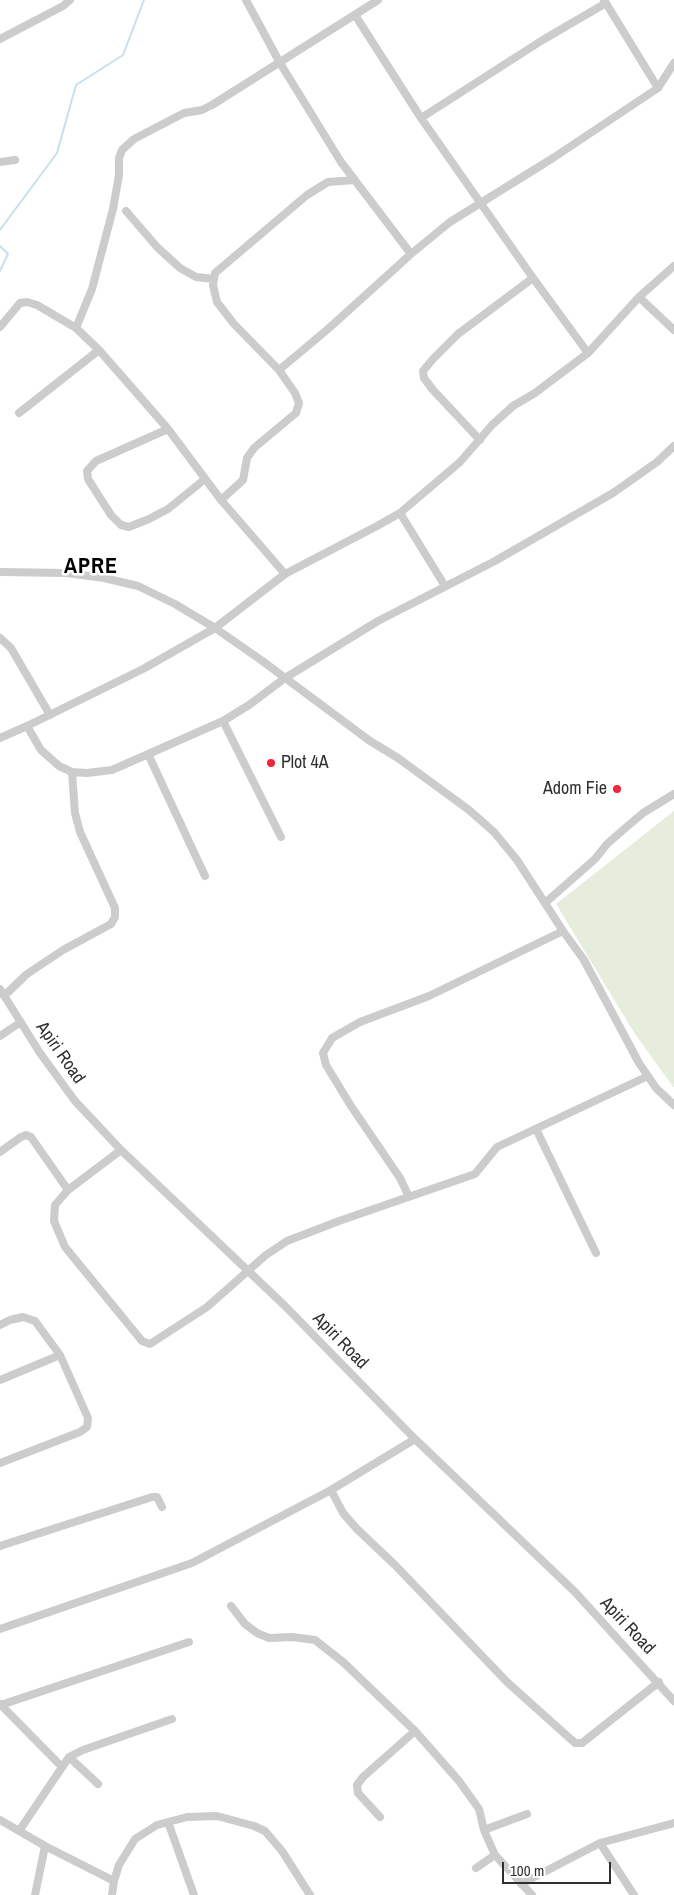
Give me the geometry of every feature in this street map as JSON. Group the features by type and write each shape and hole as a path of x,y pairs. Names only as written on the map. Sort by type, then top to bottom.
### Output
{"street":[{"path":"0,38 63,6 70,0"},
{"path":"246,0 280,63 322,134 411,254"},
{"path":"76,328 92,289 114,209 119,175 119,158 122,150 134,140 177,117 212,105 378,0"},
{"path":"421,118 541,40 605,2 658,88"},
{"path":"355,15 421,118 588,353"},
{"path":"279,370 450,222 658,88 674,64"},
{"path":"0,162 15,160"},
{"path":"221,500 243,480 247,458 254,448 296,413 299,403 279,370 234,324 217,302 213,285 215,273 307,195 328,182 355,180"},
{"path":"126,211 157,247 180,268 196,277 214,279"},
{"path":"0,738 143,669 215,628 285,574 400,513 435,484 513,406 535,393 588,353 639,298 674,266"},
{"path":"480,440 433,390 424,378 423,371 458,334 533,278"},
{"path":"639,298 674,330"},
{"path":"0,327 20,303 27,302 37,304 76,328 99,350 168,429 204,479 285,574"},
{"path":"19,413 99,350"},
{"path":"168,429 121,448 96,461 86,471 88,479 111,515 121,525 129,527 168,509 204,479"},
{"path":"27,726 41,750 59,766 72,772 87,773 112,770 222,721 249,705 285,678 378,621 494,561 613,493 656,462 674,446"},
{"path":"400,513 445,586"},
{"path":"0,572 68,573 104,578 138,586 175,604 215,628 370,741 430,781 494,832 517,860 584,960 624,1037 648,1076 656,1088 674,1105"},
{"path":"0,638 12,648 50,715"},
{"path":"222,721 280,837"},
{"path":"148,754 205,876"},
{"path":"2,993 63,950 110,924 115,917 115,908 75,813 72,772"},
{"path":"545,903 595,859 607,844 643,813 674,794"},
{"path":"409,1198 400,1178 351,1106 326,1065 323,1053 332,1038 360,1022 429,996 563,931"},
{"name":"Apiri Road","path":"2,993 40,1053 76,1101 121,1150 284,1305 415,1439 575,1592 659,1682 674,1701"},
{"path":"0,1036 21,1022"},
{"path":"121,1150 68,1190 53,1209 54,1220 65,1247 142,1342 150,1344 208,1307 266,1255 287,1241 475,1174 497,1146 648,1076"},
{"path":"536,1129 596,1253"},
{"path":"0,1152 21,1137 26,1135 31,1137 68,1190"},
{"path":"0,1325 22,1317 35,1321 60,1355 88,1418 87,1427 80,1432 0,1463"},
{"path":"0,1380 60,1355"},
{"path":"0,1629 192,1563 331,1490 415,1439"},
{"path":"331,1490 343,1513 357,1529 395,1565 507,1682 575,1743 582,1743 659,1682"},
{"path":"0,1546 152,1497 157,1497 162,1507"},
{"path":"231,1606 245,1624 257,1633 269,1638 292,1637 315,1640 343,1662 415,1731 472,1798 479,1808 484,1830 495,1855 532,1895"},
{"path":"62,1767 1,1705 189,1642"},
{"path":"19,1831 69,1758 83,1750 172,1719"},
{"path":"380,1817 358,1793 358,1785 363,1777 415,1731"},
{"path":"69,1758 98,1784"},
{"path":"484,1830 527,1814"},
{"path":"112,1895 119,1865 135,1839 157,1825 188,1817 217,1816 265,1831 282,1850 310,1895"},
{"path":"0,1820 45,1846 114,1881"},
{"path":"168,1822 194,1895"},
{"path":"520,1884 600,1843 674,1823"},
{"path":"600,1843 634,1895"},
{"path":"35,1895 45,1846"},
{"path":"476,1868 495,1855"}],"green space":[{"path":"674,811 674,1088 635,1034 556,904"}],"waterway":[{"path":"0,230 57,153 76,85 123,55 144,0"},
{"path":"0,246 8,254 0,271"}],"place":[{"name":"Plot 4A","path":"271,763"},
{"name":"Adom Fie","path":"617,789"}],"district":[{"name":"APRE","path":"91,567"}]}
